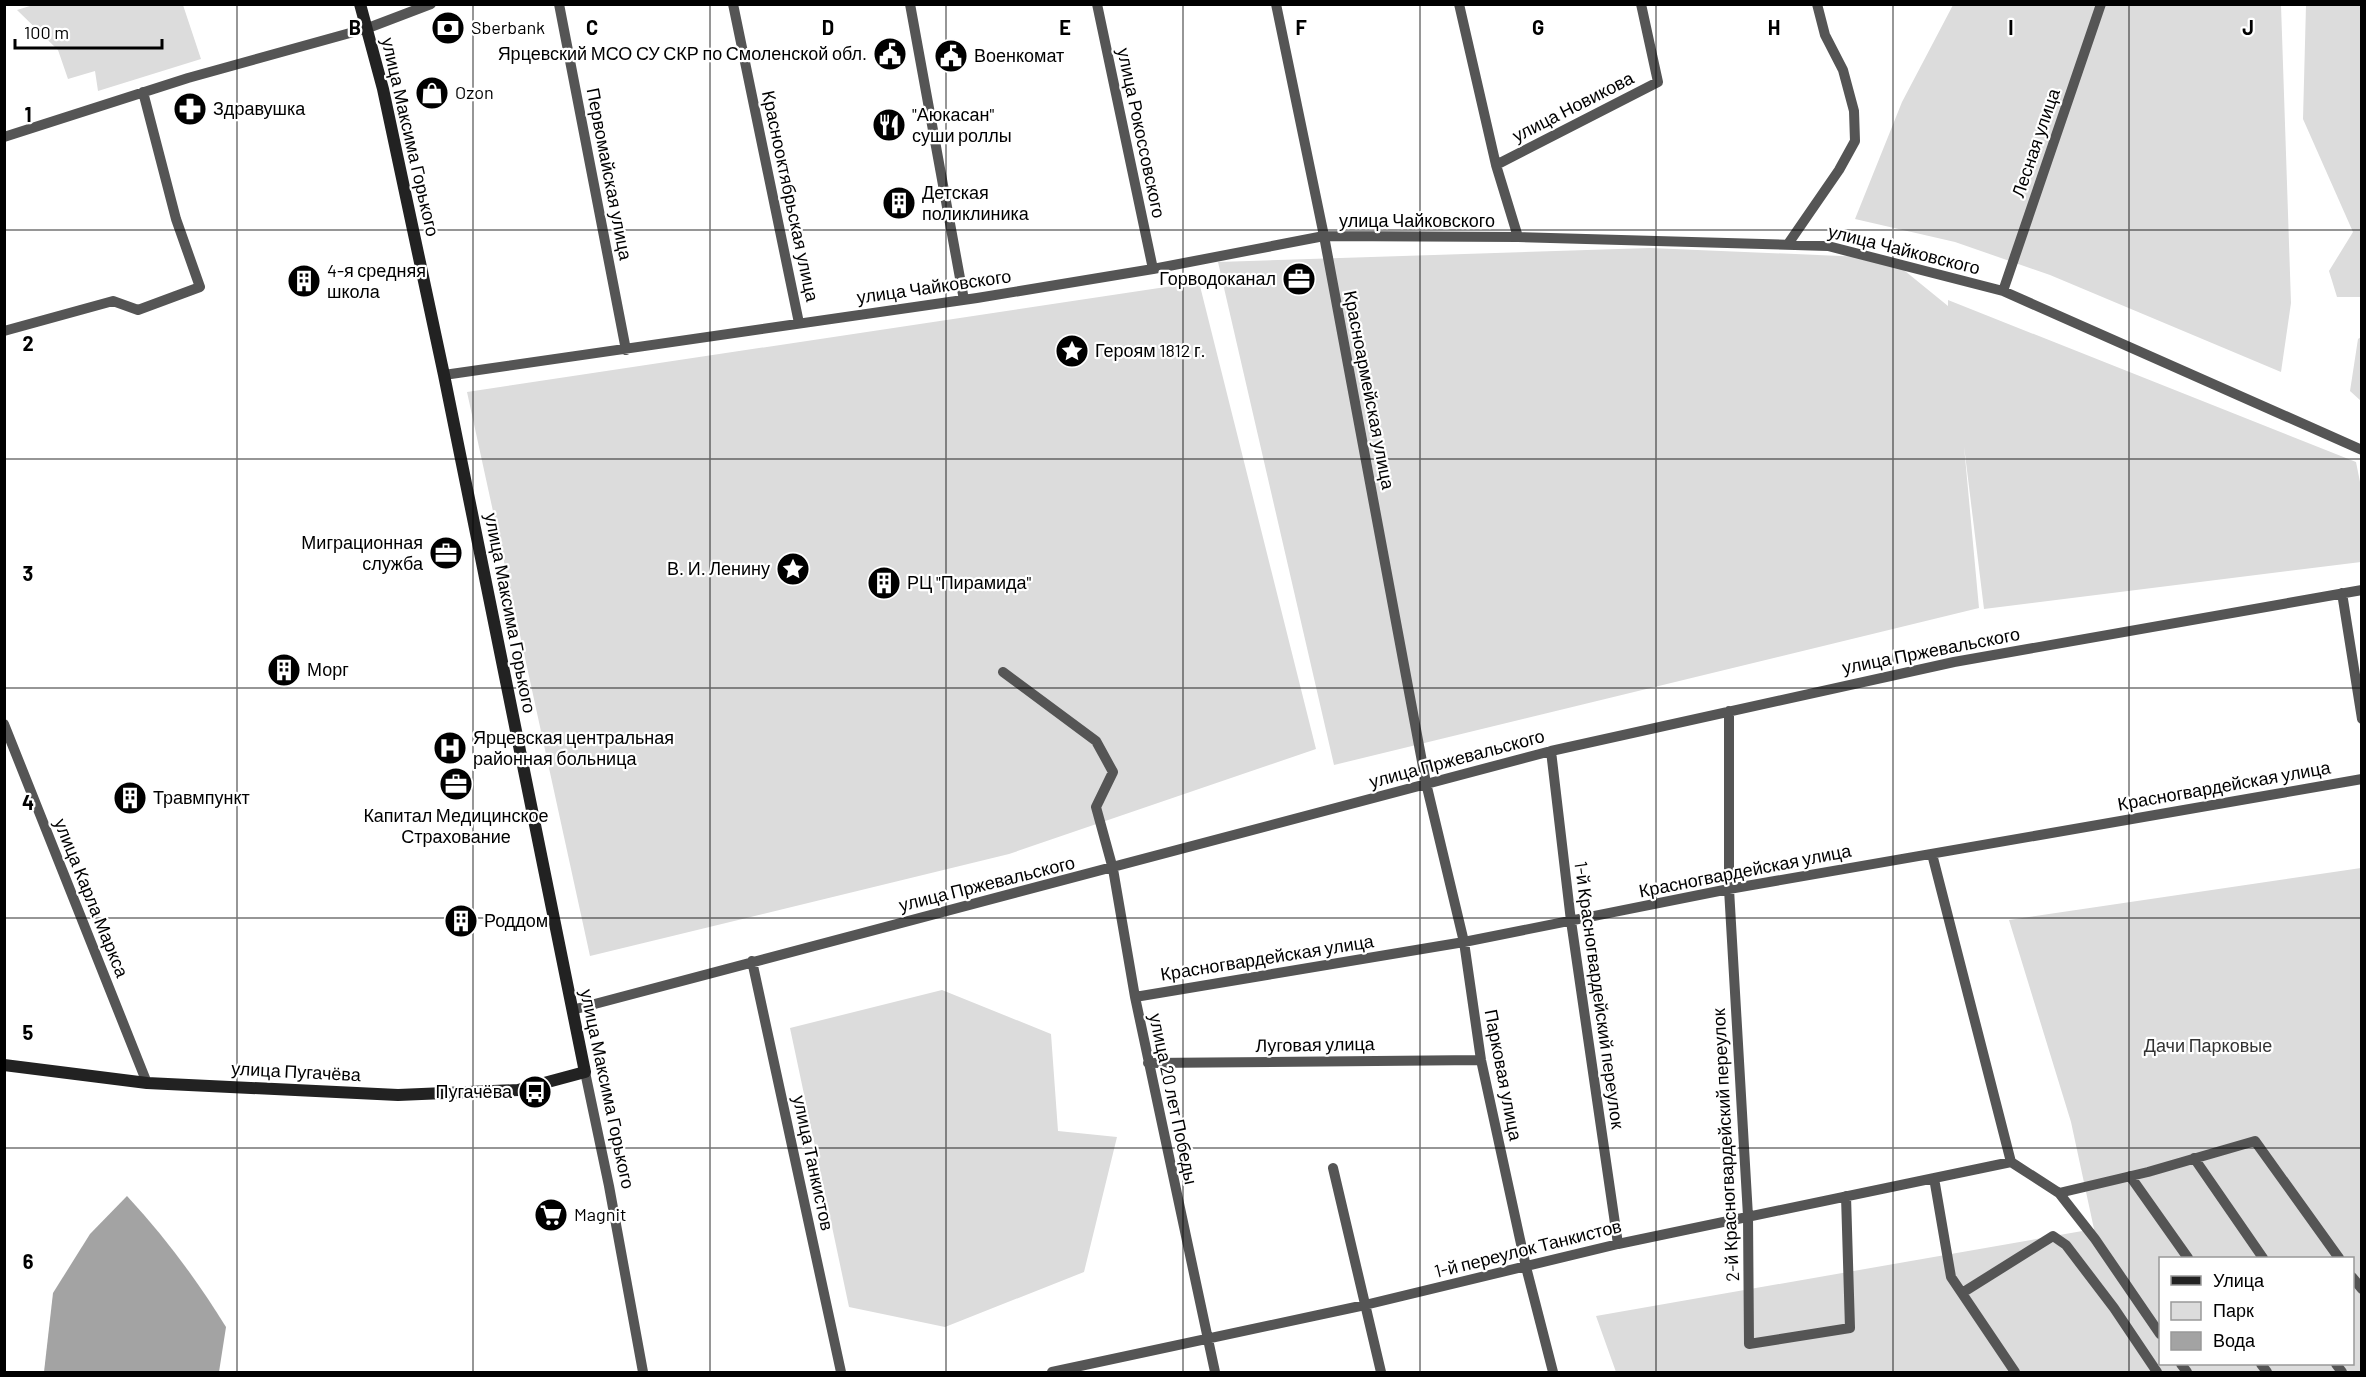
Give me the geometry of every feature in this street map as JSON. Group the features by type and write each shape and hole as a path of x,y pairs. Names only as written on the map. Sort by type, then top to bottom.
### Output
{"street":[{"name":"улица Максима Горького","path":"360,4 383,89 444,375 609,1186 644,1372"},
{"path":"4,137 143,92 368,28 431,4"},
{"name":"Первомайская улица","path":"559,4 626,350"},
{"name":"Краснооктябрьская улица","path":"734,4 799,323"},
{"path":"910,4 964,300"},
{"name":"улица Рокоссовского","path":"1097,4 1154,269"},
{"name":"Красноармейская улица","path":"1276,4 1324,236 1426,783"},
{"path":"1460,4 1496,165 1518,237"},
{"name":"улица Новикова","path":"1496,165 1658,82 1641,4"},
{"path":"1788,244 1839,170 1855,141 1854,111 1843,70 1825,35 1817,4"},
{"name":"Лесная улица","path":"2003,291 2101,4"},
{"path":"4,332 113,301 138,310 200,287 176,219 143,92"},
{"name":"улица Чайковского","path":"444,375 964,300 1154,269 1324,236 1518,237 1788,244 1828,246 2003,291 2361,450"},
{"name":"улица Пржевальского","path":"572,1010 1113,869 1551,751 1954,662 2361,590"},
{"path":"2342,593 2361,719"},
{"name":"улица 20 лет Победы","path":"1003,672 1096,741 1113,772 1096,807 1113,869 1148,1063 1215,1372"},
{"name":"2-й Красногвардейский переулок","path":"1729,711 1730,889 1748,1216 1749,1344 1850,1328 1846,1196"},
{"name":"улица Карла Маркса","path":"4,724 147,1083"},
{"name":"1-й Красногвардейский переулок","path":"1551,751 1571,921 1618,1244"},
{"name":"Красногвардейская улица","path":"1135,997 1464,942 1730,889 2361,779"},
{"name":"Парковая улица","path":"1426,783 1464,942 1482,1060 1526,1267 1552,1372"},
{"path":"1932,854 2012,1162 2059,1193 2095,1239 2159,1333"},
{"name":"улица Танкистов","path":"752,962 841,1372"},
{"name":"Луговая улица","path":"1148,1063 1482,1060"},
{"name":"улица Пугачёва","path":"4,1065 147,1083 398,1095 518,1090 585,1072"},
{"path":"2059,1193 2130,1176 2254,1141 2338,1257"},
{"path":"2194,1158 2262,1257"},
{"name":"1-й переулок Танкистов","path":"1052,1372 1365,1305 1618,1244 2012,1162"},
{"path":"1333,1168 1381,1372"},
{"path":"2130,1176 2187,1257"},
{"path":"1934,1178 1951,1277 2015,1372"},
{"path":"1962,1293 2053,1236 2066,1245 2073,1254 2114,1308 2157,1372"}],"green space":[{"path":"33,5 183,5 201,59 98,91 95,71 68,79 58,50 17,10"},
{"path":"1953,5 2281,5 2291,303 2281,372 2050,275 1955,242 1855,219 1902,102"},
{"path":"2306,5 2361,5 2361,297 2337,297 2329,271 2353,232 2303,119"},
{"path":"1650,248 1889,258 1948,306 1948,300 2356,462 2361,487 2361,562 1984,609 1964,446 1979,608 1334,765 1218,262"},
{"path":"1199,282 1316,749 1009,854 590,956 467,392"},
{"path":"2361,337 2361,401 2350,391 2358,339"},
{"name":"Дачи Парковые","path":"2361,868 2361,1372 1616,1372 1596,1316 2094,1229 2071,1122 2009,920"},
{"path":"942,990 1051,1034 1058,1131 1117,1137 1084,1272 945,1327 849,1307 790,1028"}],"water":[{"path":"127,1196 180,1259 226,1327 219,1372 44,1372 53,1293 90,1234"}],"place":[{"name":"Sberbank","path":"448,28"},
{"name":"Ярцевский МСО СУ СКР по Смоленской обл.","path":"890,54"},
{"name":"Военкомат","path":"951,56"},
{"name":"Ozon","path":"432,93"},
{"name":"Здравушка","path":"190,109"},
{"name":"\"Аюкасан\" суши роллы","path":"889,125"},
{"name":"Детская поликлиника","path":"899,203"},
{"name":"Горводоканал","path":"1299,279"},
{"name":"4-я средняя школа","path":"304,281"},
{"name":"Героям 1812 г.","path":"1072,351"},
{"name":"Миграционная служба","path":"446,553"},
{"name":"В. И. Ленину","path":"793,569"},
{"name":"РЦ \"Пирамида\"","path":"884,583"},
{"name":"Морг","path":"284,670"},
{"name":"Ярцевская центральная районная больница","path":"450,748"},
{"name":"Капитал Медицинское Страхование","path":"456,784"},
{"name":"Травмпункт","path":"130,798"},
{"name":"Роддом","path":"461,921"},
{"name":"Пугачёва","path":"535,1092"},
{"name":"Magnit","path":"551,1215"}]}
